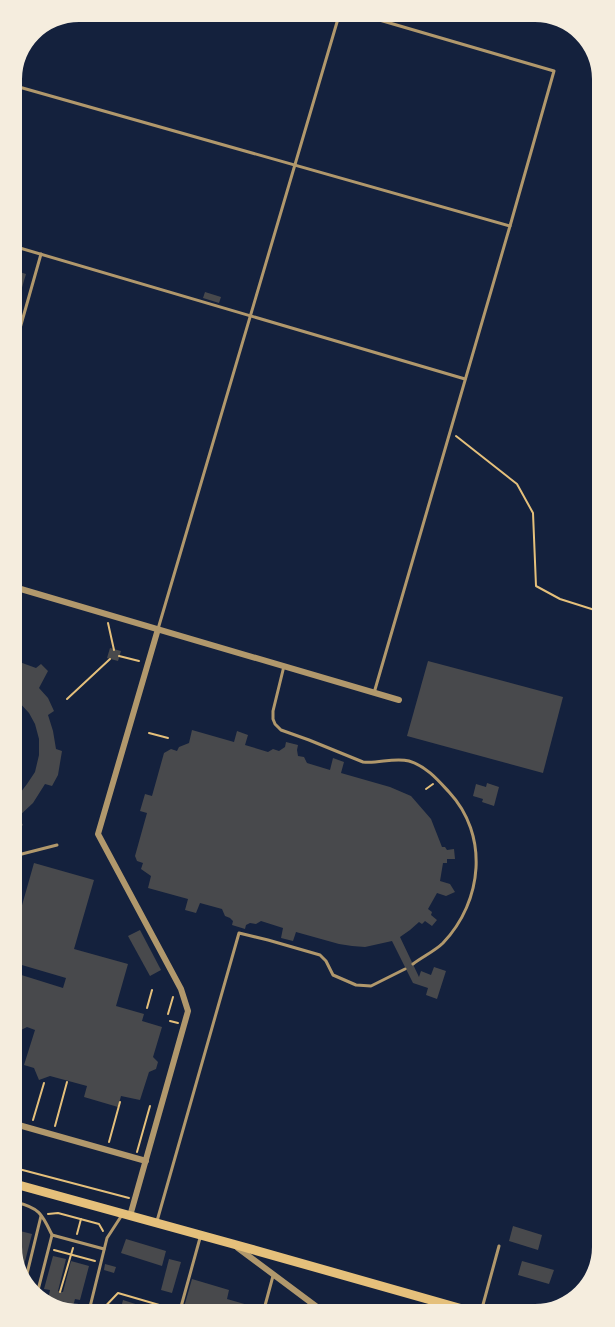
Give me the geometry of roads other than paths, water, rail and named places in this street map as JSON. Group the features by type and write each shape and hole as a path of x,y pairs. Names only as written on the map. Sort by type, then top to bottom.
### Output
{"main road":[{"path":"22,1186 445,1304"}],"street":[{"path":"23,590 399,700"},
{"path":"127,1215 135,1200 188,1011 181,989 98,834 158,629"},
{"path":"22,1126 146,1161"},
{"path":"233,1244 313,1304"}],"lane":[{"path":"158,629 337,23"},
{"path":"374,693 554,71 389,23"},
{"path":"23,88 510,226"},
{"path":"23,249 465,379"},
{"path":"23,318 41,254"},
{"path":"284,666 273,711 275,724 281,729 363,762 410,761 432,774 459,802 473,833 477,859 474,888 460,921 442,944 413,964"},
{"path":"22,854 57,845"},
{"path":"157,1223 239,933 320,955 327,961 333,975 356,985 371,986 405,969"},
{"path":"22,1204 42,1214 52,1235 39,1288"},
{"path":"28,1271 42,1214"},
{"path":"91,1304 107,1238 127,1215"},
{"path":"52,1235 104,1249"},
{"path":"181,1304 201,1235"},
{"path":"483,1304 498,1246"},
{"path":"266,1304 274,1275"}]}
